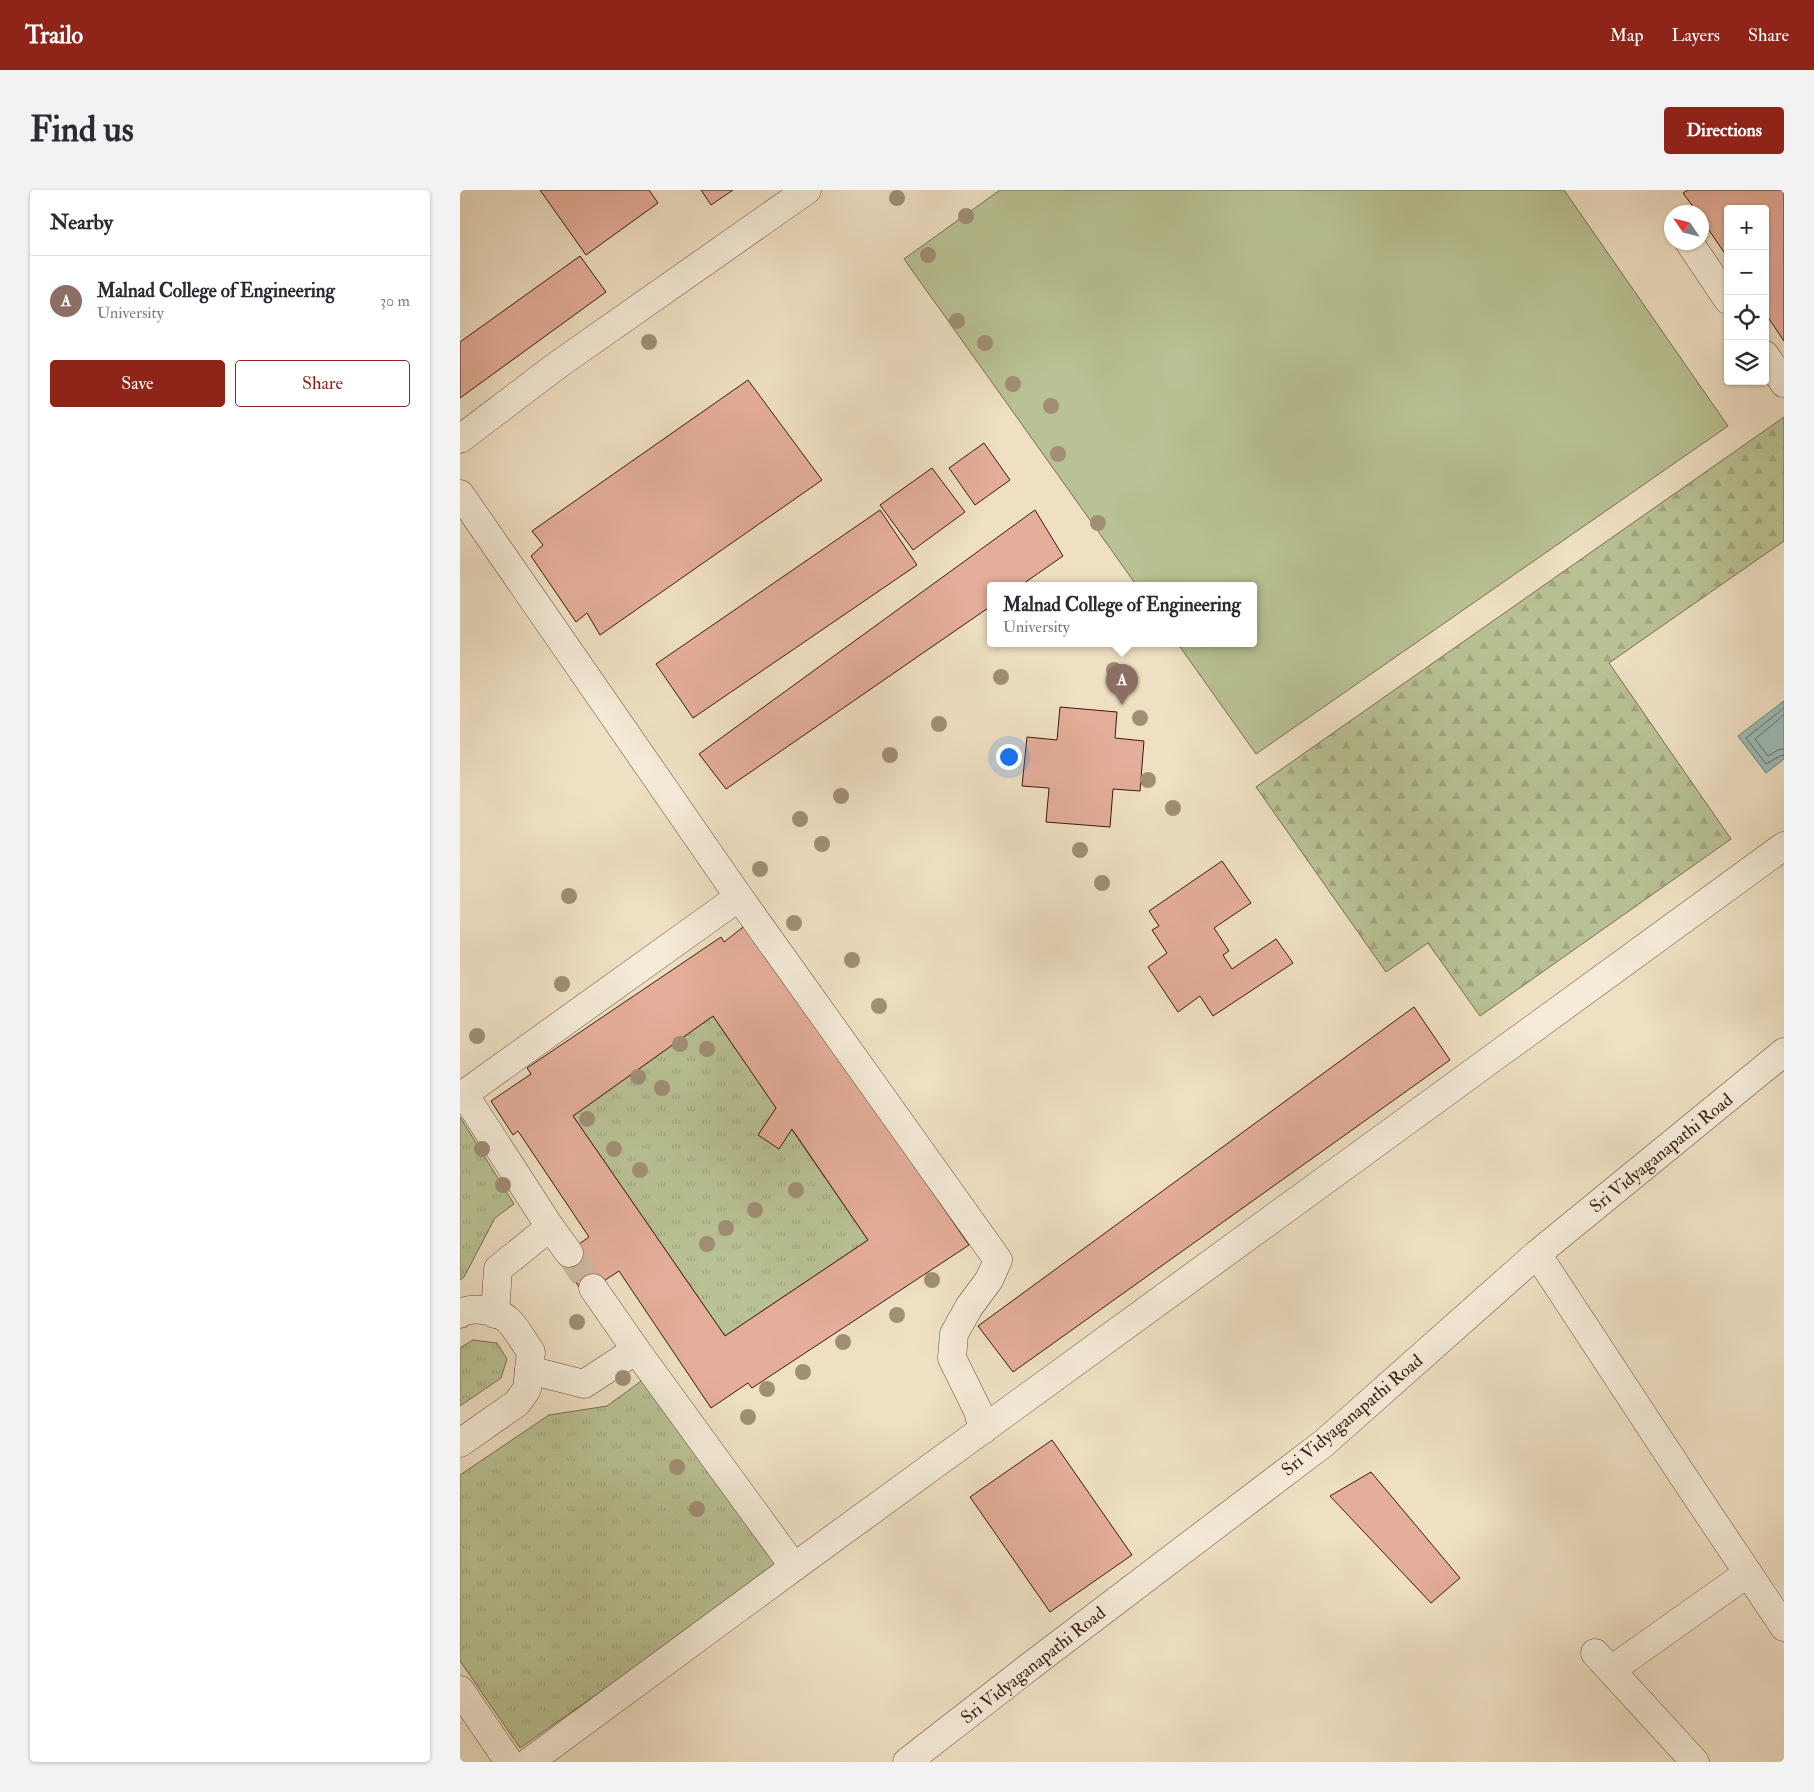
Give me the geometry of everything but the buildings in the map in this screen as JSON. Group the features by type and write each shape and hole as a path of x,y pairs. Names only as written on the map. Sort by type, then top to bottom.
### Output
{"street":[{"path":"460,439 559,364 807,190"},
{"path":"1694,250 1725,295"},
{"path":"1769,361 1784,383"},
{"path":"460,494 739,897 998,1260 989,1280 969,1307 954,1334 952,1358 978,1411 983,1430"},
{"path":"529,1762 1784,846"},
{"path":"569,1252 550,1227 462,1096 739,897"},
{"name":"Sri Vidyaganapathi Road","path":"907,1762 1033,1664 1324,1444 1537,1254 1784,1052"},
{"path":"495,1314 498,1269 550,1227"},
{"path":"1537,1254 1784,1627"},
{"path":"593,1288 794,1567"},
{"path":"460,1314 465,1310 484,1310 508,1320 532,1352 528,1389 517,1403 460,1443"},
{"path":"529,1370 584,1384 636,1350"},
{"path":"1695,1762 1603,1662 1748,1573"},
{"path":"460,1690 509,1762"}],"green space":[{"path":"1000,190 1564,190 1728,426 1256,754 1180,647 1257,647 1257,582 1134,582 904,259"},
{"path":"1784,417 1784,541 1609,663 1731,839 1480,1016 1428,943 1386,972 1256,787"},
{"path":"713,1016 868,1240 725,1336 573,1116"},
{"path":"460,1117 514,1204 495,1218 464,1277 460,1280"},
{"path":"473,1340 497,1343 507,1359 501,1378 460,1406 460,1348"},
{"path":"644,1379 779,1567 520,1748 460,1661 460,1475 549,1415 607,1406"}],"water":[{"path":"1784,701 1784,759 1766,773 1738,736"}],"tunnel":[{"path":"569,1253 593,1288"}],"place":[{"name":"Malnad College of Engineering","path":"1122,705"}]}
